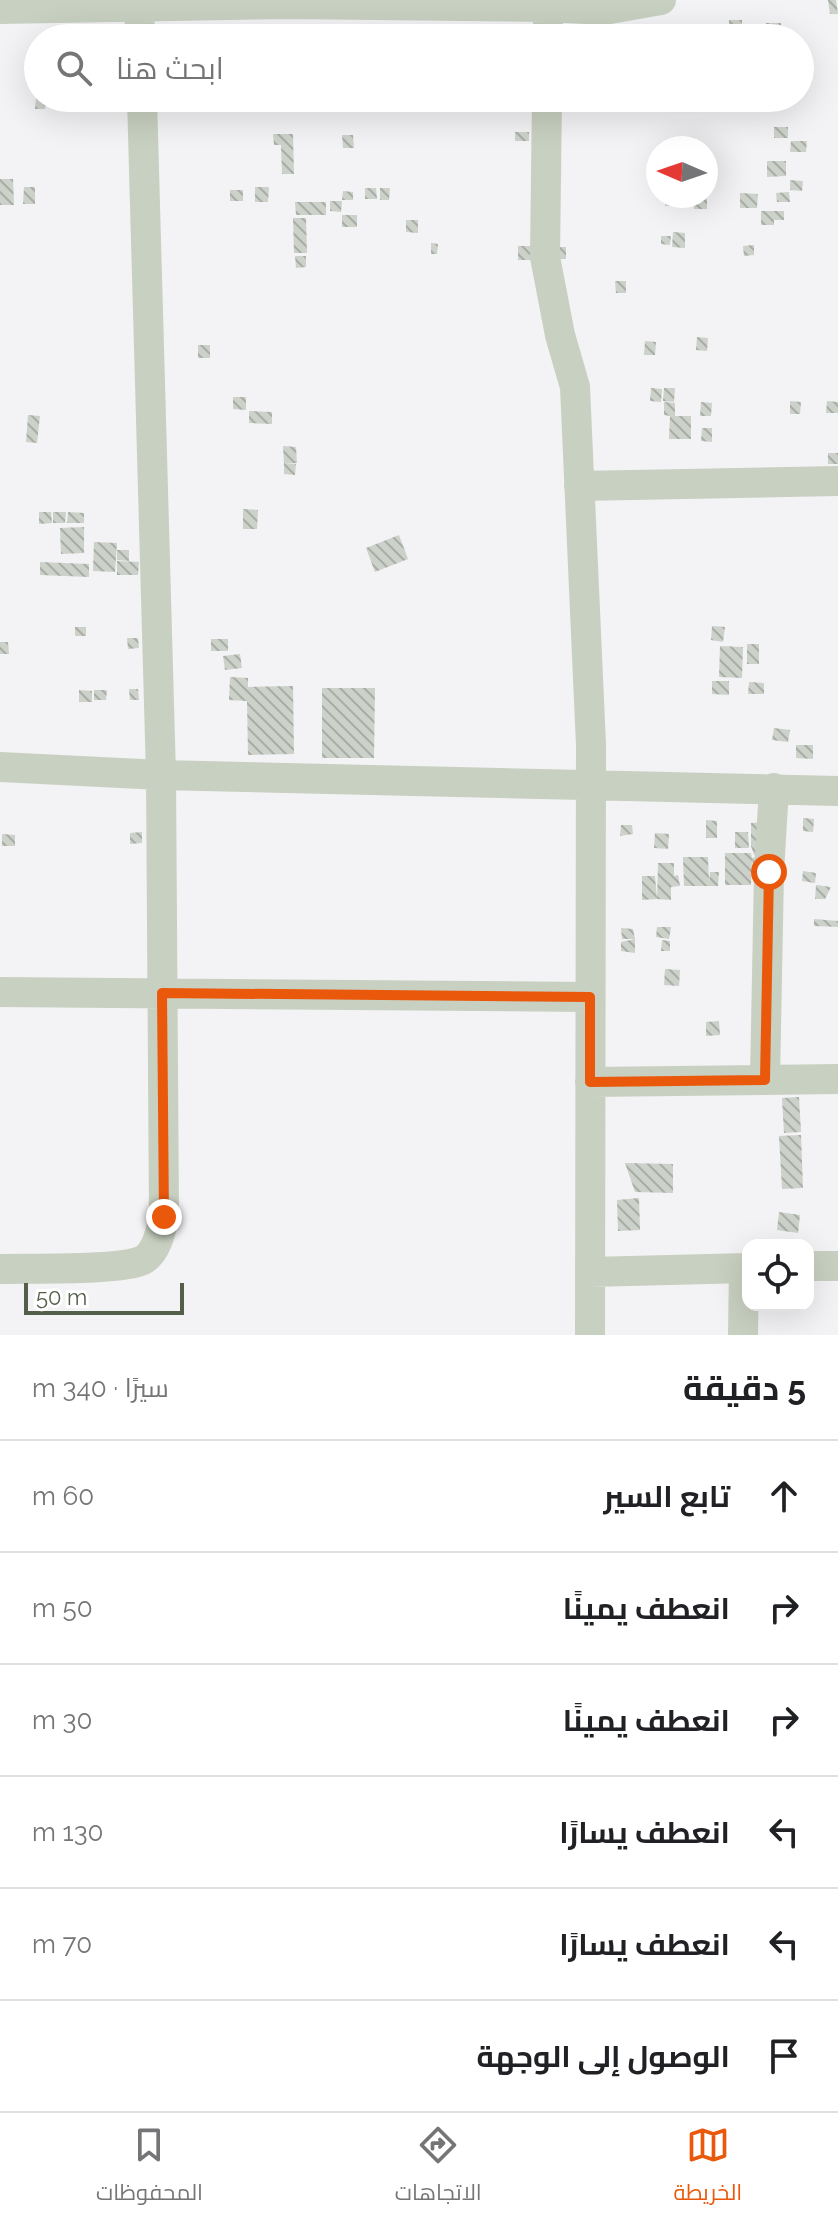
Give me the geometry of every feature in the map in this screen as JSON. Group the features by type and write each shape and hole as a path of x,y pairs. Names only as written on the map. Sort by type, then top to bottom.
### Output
{"street":[{"path":"0,9 139,3 287,2 548,4 604,10 661,0"},
{"path":"139,3 140,24"},
{"path":"0,1269 116,1265 143,1259 159,1239 164,1217 161,775 142,112"},
{"path":"547,112 545,257 560,335 575,387 591,785 590,1335"},
{"path":"579,486 838,481"},
{"path":"0,767 161,775 838,791"},
{"path":"765,1080 769,872 774,788"},
{"path":"0,992 590,997"},
{"path":"590,1082 838,1079"},
{"path":"814,1266 838,1266"},
{"path":"590,1272 742,1268"},
{"path":"743,1335 744,1311"}],"building":[{"path":"828,0 836,0 838,14 830,14"},
{"path":"729,20 742,20 742,24 729,24"},
{"path":"774,127 788,127 788,138 774,138"},
{"path":"515,132 529,132 529,141 515,141"},
{"path":"273,134 293,134 294,174 282,174 281,145 274,145"},
{"path":"342,135 353,135 354,148 343,148"},
{"path":"791,141 807,141 806,152 790,152"},
{"path":"767,161 786,161 786,176 767,177"},
{"path":"0,179 13,179 14,205 0,205"},
{"path":"790,180 803,181 802,191 790,190"},
{"path":"24,187 35,187 35,204 23,204"},
{"path":"255,187 269,187 268,202 255,202"},
{"path":"365,188 376,188 377,199 365,199"},
{"path":"380,188 390,188 389,200 380,200"},
{"path":"230,190 243,190 243,201 230,201"},
{"path":"343,191 353,192 353,200 342,200"},
{"path":"789,192 790,202 777,202 776,193"},
{"path":"740,193 758,194 757,208 740,208"},
{"path":"330,201 342,201 341,212 330,211"},
{"path":"295,202 326,202 326,215 296,215"},
{"path":"761,211 784,211 784,220 774,220 774,225 761,225"},
{"path":"342,215 357,215 357,227 342,227"},
{"path":"293,218 306,218 307,253 294,253"},
{"path":"406,220 418,220 418,233 406,232"},
{"path":"673,232 685,233 685,248 672,247"},
{"path":"661,236 671,236 670,245 661,244"},
{"path":"431,243 438,244 437,254 431,254"},
{"path":"754,245 754,255 744,256 743,246"},
{"path":"518,246 534,246 534,260 518,260"},
{"path":"552,247 566,247 566,259 552,259"},
{"path":"295,256 306,256 306,267 296,268"},
{"path":"615,281 626,281 626,293 616,293"},
{"path":"697,337 708,338 707,351 696,350"},
{"path":"645,341 656,342 655,355 644,355"},
{"path":"198,345 210,345 210,358 198,358"},
{"path":"651,388 662,389 661,402 650,401"},
{"path":"664,388 675,388 674,402 663,401"},
{"path":"233,397 246,397 246,410 233,409"},
{"path":"790,401 801,402 800,414 790,414"},
{"path":"827,401 838,402 838,413 826,413"},
{"path":"664,402 675,403 675,416 691,416 691,439 669,439 670,416 664,415"},
{"path":"701,402 712,403 711,416 700,416"},
{"path":"249,411 272,412 272,424 249,423"},
{"path":"28,415 40,416 37,443 26,442"},
{"path":"702,428 712,428 712,442 701,441"},
{"path":"283,446 296,447 297,463 284,464"},
{"path":"828,453 838,453 838,464 828,464"},
{"path":"284,464 296,464 295,475 284,474"},
{"path":"243,509 258,510 257,529 243,529"},
{"path":"39,512 51,512 52,523 39,524"},
{"path":"53,512 66,512 65,523 53,523"},
{"path":"68,512 84,513 84,523 67,523"},
{"path":"84,527 84,553 61,554 60,528"},
{"path":"399,535 408,559 375,572 366,548"},
{"path":"94,542 117,543 115,572 93,571"},
{"path":"117,550 129,550 129,561 117,560"},
{"path":"117,561 139,562 138,575 117,575"},
{"path":"40,562 89,564 89,577 40,575"},
{"path":"712,626 725,627 723,642 711,640"},
{"path":"75,627 86,627 86,636 75,636"},
{"path":"127,638 138,638 139,648 128,649"},
{"path":"211,639 228,639 228,651 211,651"},
{"path":"0,642 8,642 9,654 0,654"},
{"path":"747,644 759,644 759,664 747,664"},
{"path":"720,646 743,647 742,678 719,677"},
{"path":"240,654 242,668 225,670 223,656"},
{"path":"230,677 248,678 248,687 293,686 294,754 248,755 247,701 229,700"},
{"path":"712,681 729,681 729,695 712,694"},
{"path":"749,682 764,683 764,694 748,694"},
{"path":"322,688 375,688 374,758 322,758"},
{"path":"129,689 138,689 139,700 130,700"},
{"path":"79,690 92,691 92,702 79,702"},
{"path":"94,690 107,690 106,700 94,700"},
{"path":"774,728 790,730 788,742 772,740"},
{"path":"796,745 813,745 813,759 796,758"},
{"path":"803,818 814,819 813,832 803,831"},
{"path":"706,820 717,821 717,838 706,838"},
{"path":"764,822 766,855 754,855 751,823"},
{"path":"621,825 632,825 633,834 620,836"},
{"path":"142,832 142,843 130,844 130,833"},
{"path":"735,832 748,832 749,848 735,848"},
{"path":"655,833 669,834 668,849 654,848"},
{"path":"2,834 15,835 15,846 2,846"},
{"path":"725,853 751,853 751,885 725,885"},
{"path":"766,855 754,884 752,858"},
{"path":"683,857 708,857 709,882 710,872 719,872 718,886 684,886"},
{"path":"658,863 674,863 674,876 678,875 680,886 671,887 671,900 657,899"},
{"path":"803,871 816,873 815,883 802,881"},
{"path":"642,876 655,876 657,899 642,900"},
{"path":"816,885 831,887 825,899 815,899"},
{"path":"814,919 838,921 838,927 814,926"},
{"path":"657,927 671,927 669,939 656,937"},
{"path":"621,928 633,929 635,939 622,939"},
{"path":"635,939 635,953 621,951 621,942"},
{"path":"662,940 670,941 670,951 661,951"},
{"path":"665,969 680,970 679,986 664,985"},
{"path":"719,1021 720,1035 706,1036 706,1022"},
{"path":"799,1097 801,1132 784,1133 782,1098"},
{"path":"801,1135 803,1188 782,1189 779,1136"},
{"path":"625,1163 673,1164 673,1193 635,1192"},
{"path":"639,1198 640,1230 618,1231 617,1200"},
{"path":"779,1212 800,1215 798,1233 777,1230"}],"route":[{"path":"164,1217 162,993 590,997 590,1082 765,1080 769,872"}]}
